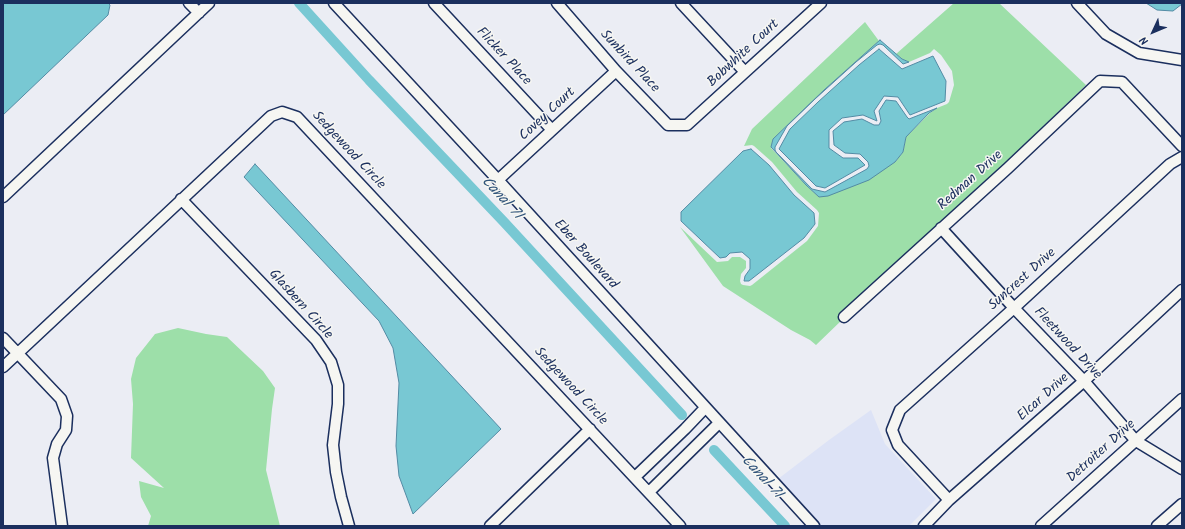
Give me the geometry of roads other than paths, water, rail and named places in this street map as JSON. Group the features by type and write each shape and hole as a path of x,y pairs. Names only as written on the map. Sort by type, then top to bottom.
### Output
{"street":[{"path":"189,3 199,13"},
{"path":"3,197 209,3"},
{"name":"Eber Boulevard","path":"334,3 814,526"},
{"name":"Flicker Place","path":"434,3 552,130"},
{"name":"Sunbird Place","path":"557,3 616,71 668,125 687,126"},
{"path":"681,3 745,72"},
{"name":"Bobwhite Court","path":"687,126 745,72 809,7 821,3"},
{"path":"1077,3 1106,34 1139,53 1182,61"},
{"name":"Covey Court","path":"498,180 616,71"},
{"name":"Redman Drive","path":"844,317 1008,168 1100,81 1122,82 1182,146"},
{"name":"Sedgewood Circle","path":"3,367 271,116 282,112 297,117 680,526"},
{"name":"Suncrest Drive","path":"949,500 898,445 892,430 900,410 1014,308 1170,164 1182,157"},
{"name":"Glasbern Circle","path":"182,199 316,340 331,362 338,385 338,404 333,445 336,472 349,526"},
{"name":"Fleetwood Drive","path":"941,228 1014,308 1084,381 1136,441 1182,469"},
{"name":"Elcar Drive","path":"924,526 949,500 1084,381 1182,290"},
{"path":"3,338 61,399 67,416 66,430 57,444 53,458 62,526"},
{"name":"Detroiter Drive","path":"1041,526 1182,399"},
{"path":"635,477 686,429 705,408"},
{"path":"649,492 719,423"},
{"path":"490,526 590,429"},
{"path":"1157,526 1182,504"}],"water":[{"path":"3,3 108,3 110,5 108,15 3,115"},
{"path":"1146,3 1182,4 1173,11 1157,10"},
{"path":"880,40 902,59 909,62 903,64 883,45 877,45 856,62 787,126 775,147 776,152 812,189 825,192 867,169 869,166 868,162 860,154 845,153 834,145 833,131 844,122 862,119 874,125 879,125 881,121 879,111 886,100 896,101 909,119 937,108 929,113 906,137 903,152 895,162 869,180 828,196 819,197 771,147 773,139 824,90"},
{"path":"879,49 902,69 933,56 946,81 945,101 910,115 898,97 884,96 874,111 877,121 863,115 842,118 829,130 829,148 843,158 858,158 865,165 825,188 816,186 779,149 790,129 859,65"},
{"path":"751,149 769,165 794,195 814,213 815,224 804,238 749,281 744,281 745,276 750,269 750,259 742,252 730,253 726,257 720,258 681,221 681,212 743,151"},
{"path":"255,164 501,429 413,514 399,476 396,446 399,383 393,348 379,321 244,177"}],"waterway":[{"name":"Canal 71","path":"299,3 682,415"},
{"name":"Canal 71","path":"714,450 785,526"}]}
